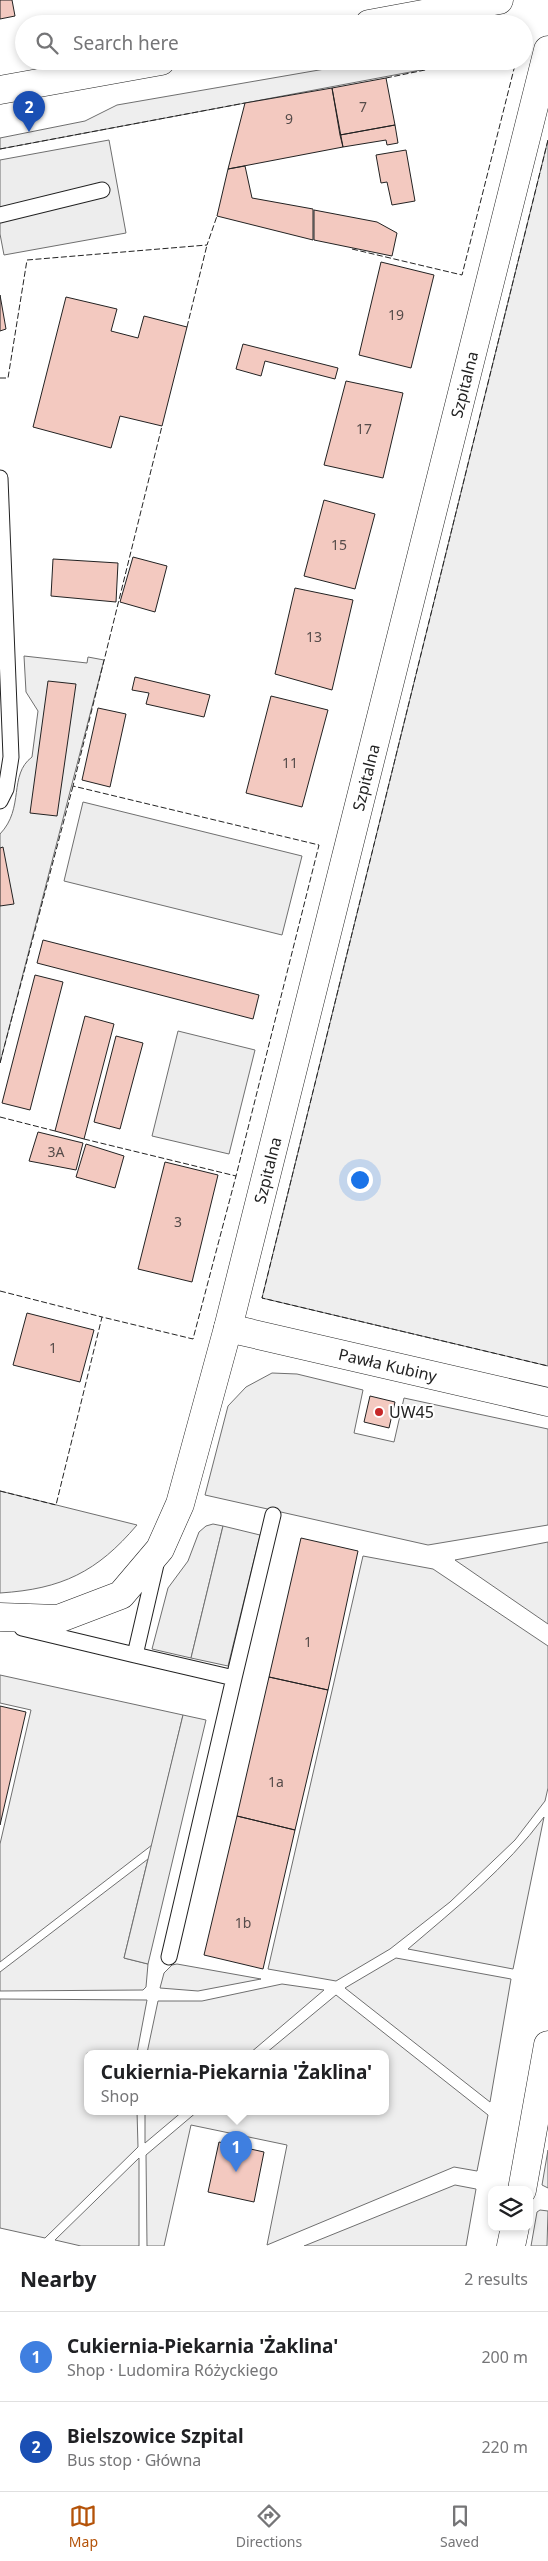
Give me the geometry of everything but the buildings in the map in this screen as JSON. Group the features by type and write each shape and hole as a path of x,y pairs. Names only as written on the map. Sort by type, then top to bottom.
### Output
{"street":[{"path":"418,15 499,0"},
{"name":"Szpitalna","path":"0,1617 58,1619 121,1595 160,1549 180,1504 228,1328 548,50"},
{"path":"0,90 111,70"},
{"name":"Pawła Kubiny","path":"228,1328 548,1402"},
{"path":"523,2186 548,2045"},
{"path":"511,2246 514,2231"}],"lane":[{"path":"0,215 102,190"},
{"path":"0,478 3,633 10,757 6,789 0,801"},
{"path":"169,1957 273,1515"},
{"path":"136,1655 160,1549"},
{"path":"0,1622 234,1678"}],"shaded area":[{"path":"319,70 421,70 0,149 0,138 85,121 117,105"},
{"path":"109,140 126,233 4,255 0,234 0,160"},
{"path":"548,140 548,1366 262,1298"},
{"path":"24,656 87,663 88,657 104,660 0,1063 0,834 8,824 12,814 20,773 32,757 38,711 26,692"},
{"path":"83,802 302,856 282,935 64,881"},
{"path":"178,1031 255,1050 229,1154 152,1136"},
{"path":"272,1373 297,1374 363,1390 354,1433 394,1442 404,1398 548,1429 548,1525 428,1545 205,1495 228,1406 246,1387"},
{"path":"0,1491 137,1525 107,1555 77,1575 42,1587 0,1593"},
{"path":"213,1524 223,1526 191,1658 152,1649 168,1588 188,1561 199,1532 206,1526"},
{"path":"223,1526 260,1535 228,1666 191,1658"},
{"path":"548,1542 548,1624 455,1560"},
{"path":"363,1556 433,1569 548,1646 548,1788 545,1801 515,1840 450,1902 390,1949 336,1981 268,1969"},
{"path":"0,1675 183,1715 152,1845 0,1962 0,1844 31,1710 0,1703"},
{"path":"183,1715 206,1720 148,1964 124,1958"},
{"path":"544,1817 513,1969 408,1949 497,1870"},
{"path":"148,1859 124,1958 148,1964 146,1987 143,1990 0,1991 0,1972"},
{"path":"396,1958 511,1979 490,2102 345,1988"},
{"path":"177,1964 261,1979 198,1991 160,1988 164,1973 172,1965"},
{"path":"282,1984 324,1990 254,2050 148,2050 158,2001 202,2001"},
{"path":"336,1995 488,2115 477,2171 454,2167 267,2245 287,2145 191,2125 164,2246 147,2246 146,2155 193,2115 389,2115 389,2050 270,2050"},
{"path":"0,1999 147,2000 138,2050 84,2050 84,2115 137,2115 138,2147 45,2238 0,2228"},
{"path":"145,2115 178,2115 145,2143"},
{"path":"548,2150 548,2188 542,2185"},
{"path":"139,2158 139,2246 81,2246 55,2240"},
{"path":"455,2185 476,2189 466,2246 304,2246"},
{"path":"540,2210 548,2211 547,2246 531,2246 537,2212"}],"fence":[{"path":"386,78 425,70"},
{"path":"352,249 462,275 514,70"},
{"path":"0,149 245,103"},
{"path":"548,140 262,1298 548,1366"},
{"path":"0,378 8,378 27,260 207,245 217,216"},
{"path":"187,327 207,245"},
{"path":"84,1139 236,1176 319,845 73,786 162,426"},
{"path":"0,1063 73,786"},
{"path":"0,1117 55,1131"},
{"path":"0,1491 56,1505 102,1317 193,1339 236,1176"},
{"path":"0,1291 102,1317"}],"place":[{"name":"Bielszowice Szpital","path":"29,132"},
{"name":"UW45","path":"379,1412"},
{"name":"Cukiernia-Piekarnia 'Żaklina'","path":"236,2172"}]}
